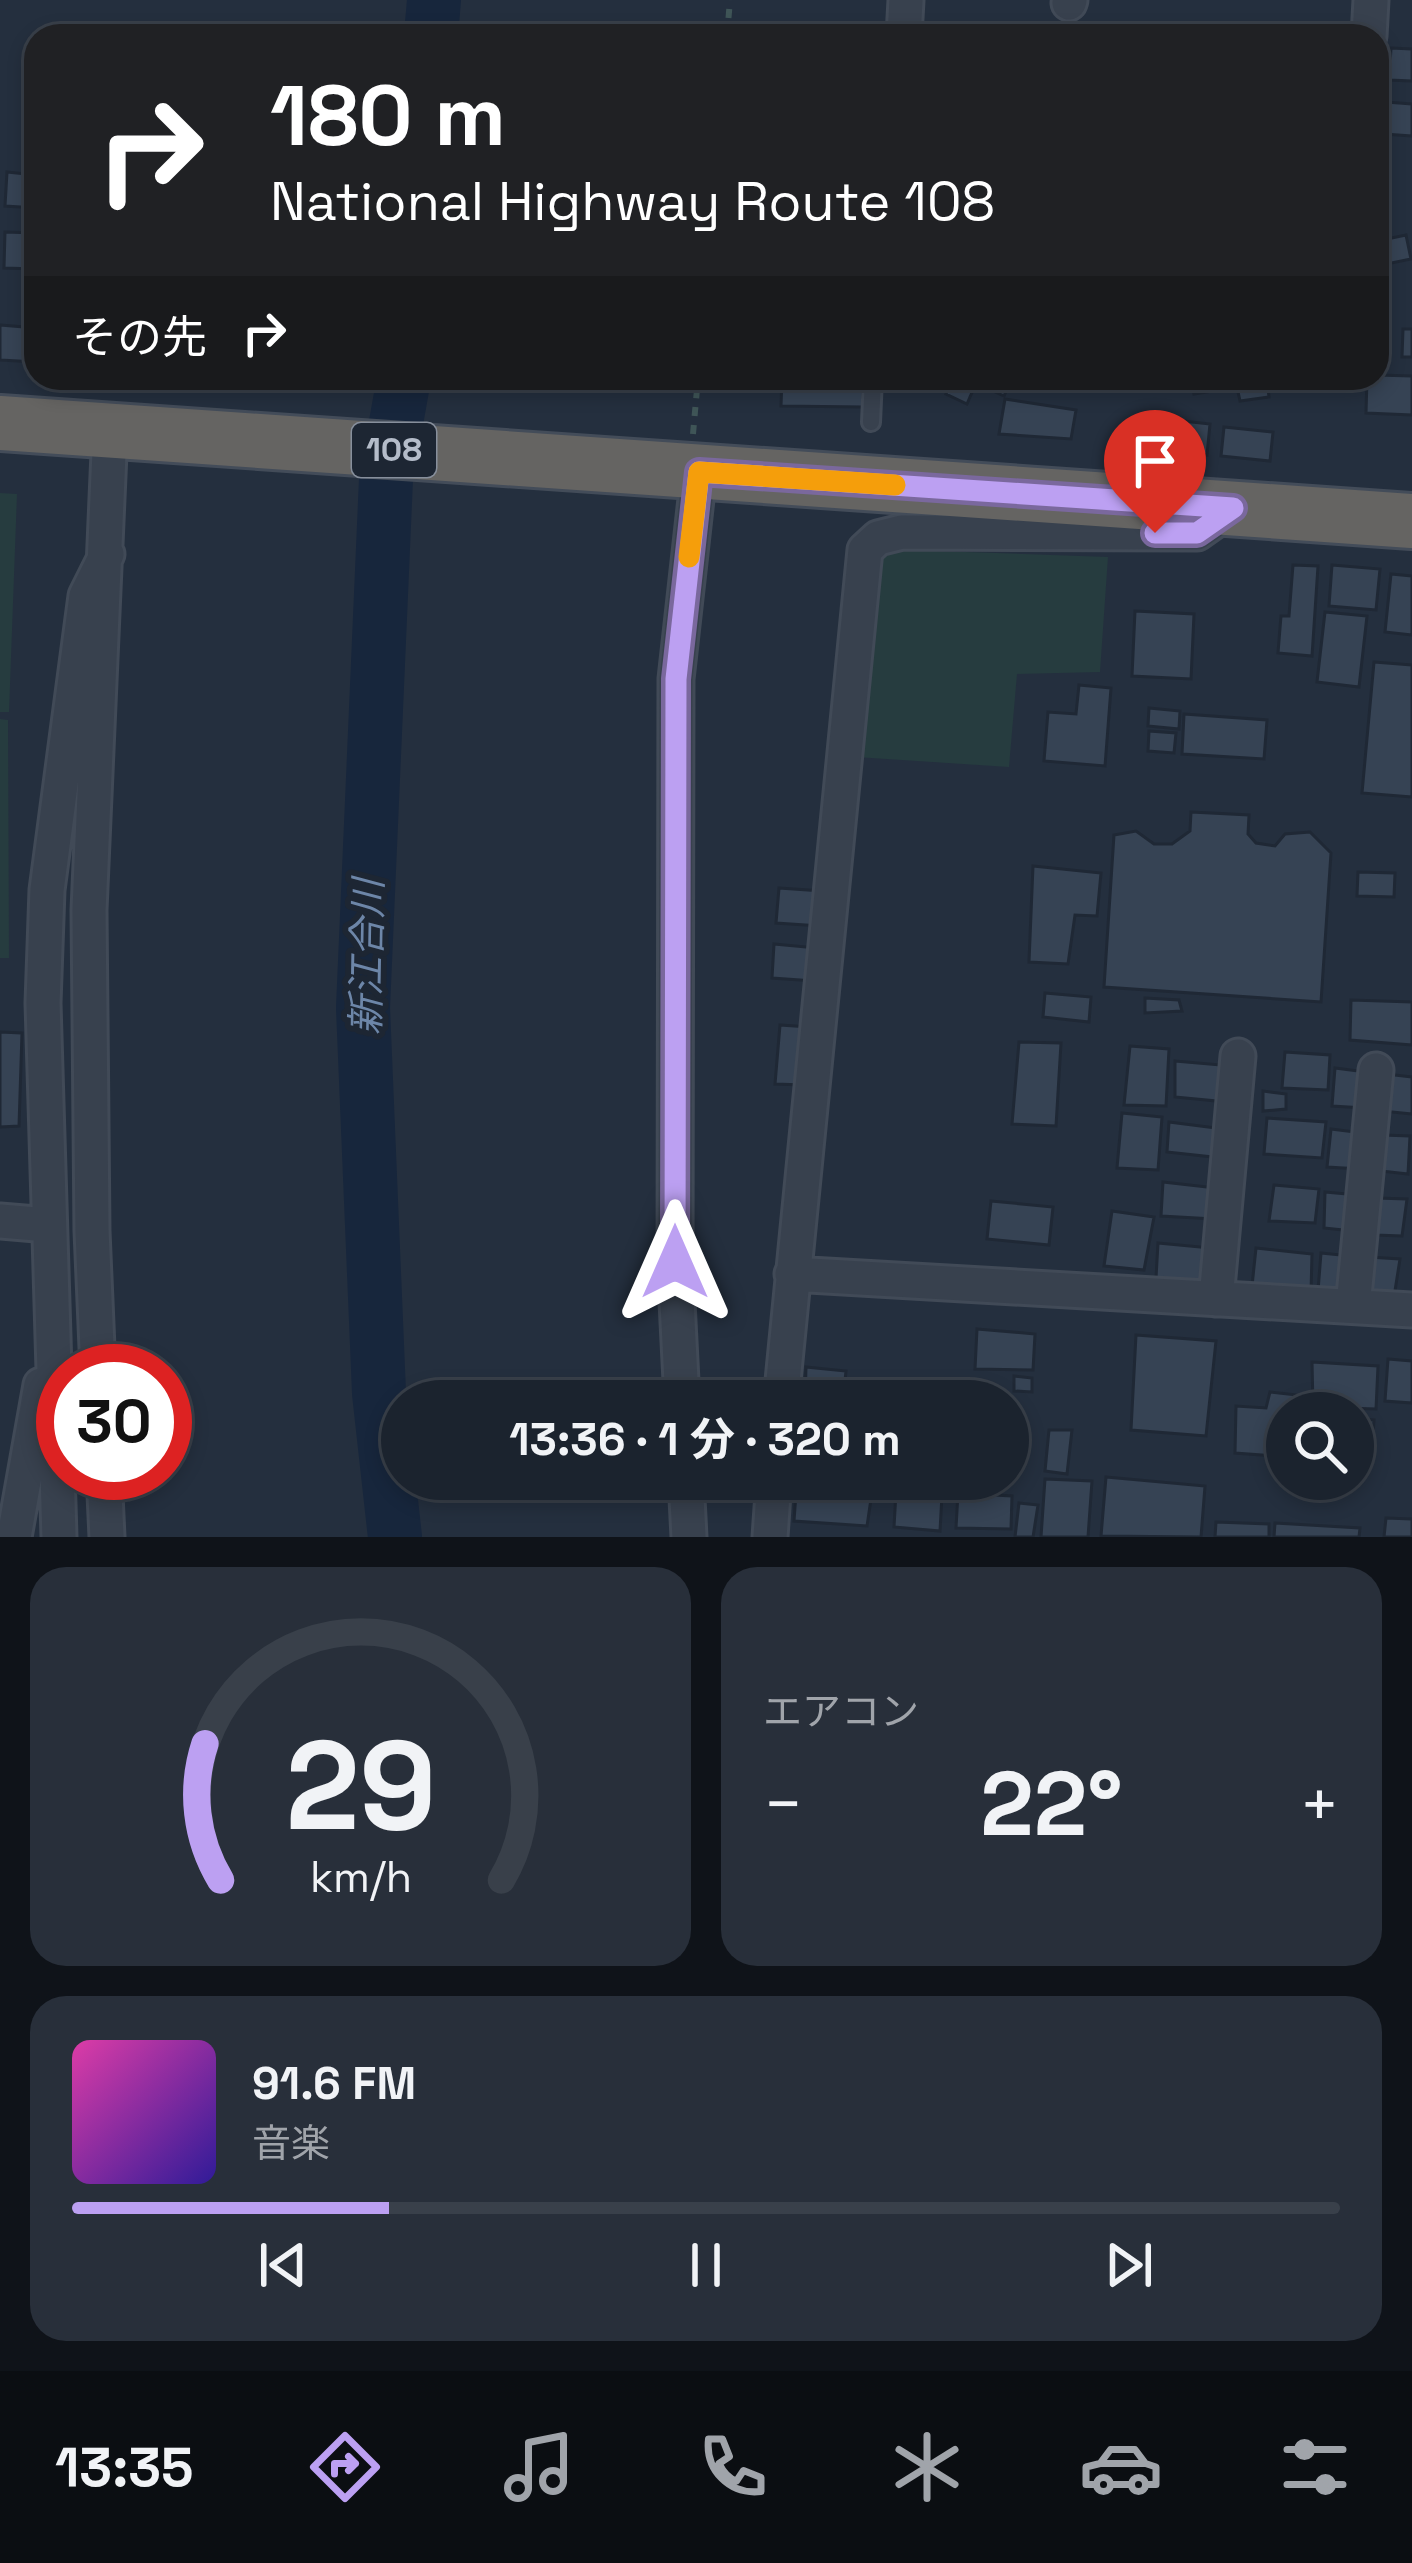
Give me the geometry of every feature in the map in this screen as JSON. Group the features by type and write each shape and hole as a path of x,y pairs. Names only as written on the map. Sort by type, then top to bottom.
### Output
{"highway":[{"name":"108","path":"0,423 1412,521"}],"street":[{"path":"97,1344 89,910 115,430"},
{"path":"681,1380 675,1262 676,679 684,471"},
{"path":"783,1380 865,550 878,538 902,532 1197,533 1233,508"},
{"path":"59,1537 43,1003 47,890 86,596 107,554"},
{"path":"1216,1299 1238,1056"},
{"path":"1354,1306 1376,1070"},
{"path":"0,1221 48,1225"},
{"path":"792,1274 1412,1310"},
{"path":"14,1537 53,1332"},
{"path":"105,1500 107,1537"},
{"path":"687,1500 689,1537"},
{"path":"770,1537 773,1500"}],"lane":[{"path":"871,422 872,390"}],"path":[{"path":"684,471 691,459 697,390"}],"green space":[{"path":"0,493 17,494 9,712 0,712"},
{"path":"878,549 1108,557 1100,672 1017,674 1009,767 856,757"},
{"path":"0,719 8,720 9,958 0,958"}],"building":[{"path":"1391,48 1412,49 1412,81 1389,80"},
{"path":"1389,102 1412,104 1412,136 1389,134"},
{"path":"7,172 24,174 24,207 5,206"},
{"path":"5,232 24,233 24,269 4,268"},
{"path":"1406,235 1411,259 1389,264 1389,239"},
{"path":"0,325 24,327 24,361 0,360"},
{"path":"1403,329 1412,329 1412,357 1402,357"},
{"path":"1389,375 1412,376 1412,415 1366,413 1367,390 1389,390"},
{"path":"782,390 863,390 863,407 781,406"},
{"path":"948,390 973,390 967,404 946,394"},
{"path":"1238,390 1268,390 1269,397 1240,401"},
{"path":"1005,399 1076,410 1071,439 999,434"},
{"path":"1165,419 1210,424 1207,455 1162,450"},
{"path":"1224,427 1273,432 1270,461 1221,456"},
{"path":"1293,565 1318,566 1312,656 1278,653 1281,616 1289,616"},
{"path":"1332,565 1380,569 1376,610 1329,606"},
{"path":"1391,574 1412,576 1412,635 1385,632"},
{"path":"1135,611 1194,614 1191,679 1132,676"},
{"path":"1325,612 1367,616 1359,687 1317,682"},
{"path":"1374,662 1412,665 1412,797 1362,793"},
{"path":"1079,685 1111,688 1105,766 1044,761 1048,712 1076,714"},
{"path":"1149,708 1180,711 1179,729 1148,726"},
{"path":"1184,714 1267,720 1264,759 1182,754"},
{"path":"1149,731 1176,733 1174,753 1148,751"},
{"path":"1191,812 1249,815 1248,834 1256,843 1275,846 1285,834 1310,832 1331,853 1321,1002 1104,987 1114,835 1136,831 1154,844 1172,844 1190,831"},
{"path":"1033,866 1101,873 1097,916 1075,915 1068,964 1029,962"},
{"path":"1358,872 1395,873 1394,897 1357,896"},
{"path":"779,888 822,891 820,926 776,923"},
{"path":"774,944 817,948 814,981 772,978"},
{"path":"1045,993 1091,997 1089,1022 1043,1017"},
{"path":"1145,998 1179,1000 1182,1011 1145,1013"},
{"path":"1351,1000 1412,1002 1412,1045 1350,1040"},
{"path":"780,1025 809,1027 804,1085 775,1084"},
{"path":"0,1032 22,1033 19,1126 0,1127"},
{"path":"1019,1042 1061,1043 1056,1126 1012,1124"},
{"path":"1130,1046 1169,1049 1166,1106 1124,1105"},
{"path":"1285,1052 1330,1055 1328,1090 1282,1088"},
{"path":"1175,1061 1221,1065 1217,1101 1175,1097"},
{"path":"1335,1068 1366,1072 1364,1108 1332,1106"},
{"path":"1386,1074 1412,1077 1412,1114 1382,1111"},
{"path":"1263,1091 1286,1094 1286,1109 1263,1111"},
{"path":"1122,1113 1162,1117 1158,1170 1117,1168"},
{"path":"1267,1118 1326,1122 1322,1158 1264,1154"},
{"path":"1169,1122 1216,1128 1213,1157 1167,1152"},
{"path":"1331,1129 1363,1133 1360,1169 1327,1167"},
{"path":"1382,1135 1410,1136 1408,1174 1381,1171"},
{"path":"1163,1182 1216,1188 1214,1219 1161,1216"},
{"path":"1274,1185 1319,1189 1315,1223 1269,1221"},
{"path":"1325,1192 1358,1195 1353,1231 1324,1228"},
{"path":"1376,1198 1407,1199 1402,1236 1375,1235"},
{"path":"991,1201 1053,1207 1049,1245 987,1239"},
{"path":"1112,1211 1154,1217 1144,1270 1104,1266"},
{"path":"1158,1243 1211,1248 1206,1282 1156,1278"},
{"path":"1256,1248 1312,1254 1311,1292 1252,1286"},
{"path":"1321,1253 1351,1256 1346,1292 1318,1291"},
{"path":"1368,1257 1400,1259 1394,1297 1363,1294"},
{"path":"977,1329 1035,1334 1033,1370 975,1369"},
{"path":"1136,1335 1216,1341 1206,1436 1131,1430"},
{"path":"1388,1359 1412,1361 1412,1403 1385,1401"},
{"path":"1312,1362 1378,1366 1376,1409 1374,1392 1313,1392"},
{"path":"806,1367 846,1371 845,1380 806,1380"},
{"path":"1236,1406 1266,1408 1266,1455 1235,1453"},
{"path":"1049,1430 1072,1430 1067,1474 1045,1471"},
{"path":"1106,1477 1205,1486 1201,1537 1101,1536"},
{"path":"1045,1479 1092,1481 1088,1537 1041,1537"},
{"path":"796,1500 871,1500 867,1526 794,1521"},
{"path":"896,1500 942,1500 940,1531 894,1527"},
{"path":"958,1500 1012,1500 1011,1529 956,1528"},
{"path":"1019,1503 1038,1505 1033,1537 1015,1537"},
{"path":"1386,1518 1412,1519 1412,1537 1384,1537"},
{"path":"1216,1522 1269,1524 1269,1537 1215,1537"},
{"path":"1275,1523 1360,1528 1359,1537 1274,1537"}],"waterway":[{"name":"新江合川","path":"432,24 434,0"},
{"name":"新江合川","path":"395,1537 379,1393 363,1008 386,479 402,390"}],"slow traffic":[{"path":"689,557 699,472 895,485"}],"route":[{"path":"675,1262 676,679 699,472 1233,508 1197,533 1155,533"}]}
